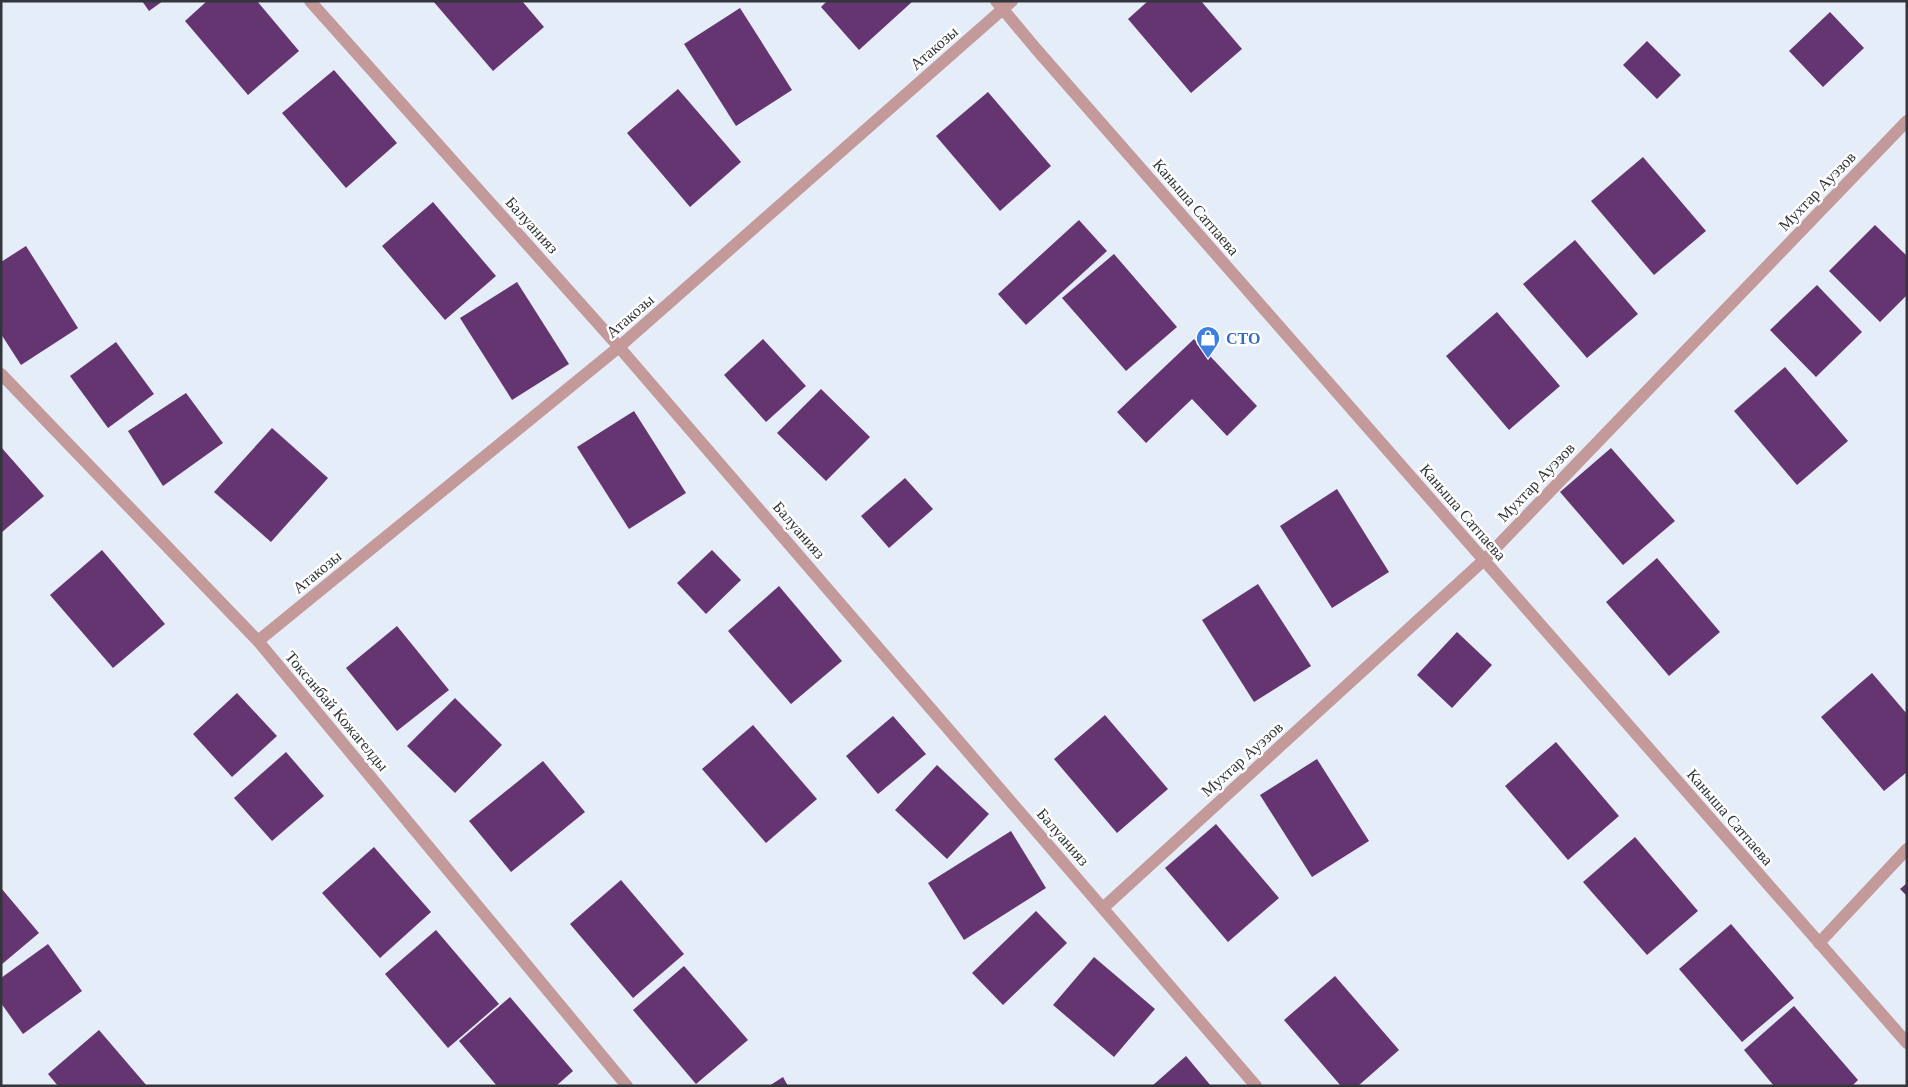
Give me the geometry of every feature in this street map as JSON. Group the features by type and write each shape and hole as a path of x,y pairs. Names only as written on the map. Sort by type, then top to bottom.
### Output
{"street":[{"name":"Балуанияз","path":"310,1 620,347 1256,1086"},
{"name":"Атакозы","path":"258,641 620,347 1004,4"},
{"name":"Каныша Сатпаева","path":"1004,4 1044,58 1907,1043"},
{"name":"Мухтар Ауэзов","path":"1103,908 1484,560 1907,121"},
{"name":"Токсанбай Кожагелды","path":"1,374 258,641 627,1086"},
{"path":"1819,943 1907,849"}],"building":[{"path":"142,1 163,1 149,11"},
{"path":"207,1 257,1 299,51 248,95 185,21"},
{"path":"433,1 522,1 544,27 493,71"},
{"path":"827,1 913,1 859,50 821,7"},
{"path":"1148,1 1201,1 1242,49 1191,93 1128,19"},
{"path":"740,8 792,90 736,126 684,44"},
{"path":"1830,12 1864,48 1823,87 1789,51"},
{"path":"1647,41 1681,75 1657,99 1623,65"},
{"path":"334,70 397,143 346,188 282,113"},
{"path":"678,89 741,162 690,207 627,133"},
{"path":"988,92 1051,166 1000,211 936,136"},
{"path":"1643,157 1706,231 1654,275 1591,201"},
{"path":"433,202 496,276 445,320 382,246"},
{"path":"1079,220 1107,251 1026,325 998,294"},
{"path":"1875,225 1907,256 1907,295 1880,322 1829,271"},
{"path":"1575,240 1638,314 1587,358 1523,284"},
{"path":"26,246 78,328 21,365 1,334 1,262"},
{"path":"1114,254 1177,327 1126,371 1062,298"},
{"path":"517,282 569,364 512,400 460,318"},
{"path":"1817,285 1862,332 1816,377 1770,330"},
{"path":"1497,312 1560,386 1509,430 1446,356"},
{"path":"763,339 806,386 766,422 724,375"},
{"path":"1194,339 1257,406 1227,436 1192,399 1146,443 1117,412"},
{"path":"116,342 154,394 108,428 70,376"},
{"path":"1785,367 1848,441 1797,485 1734,411"},
{"path":"821,389 870,437 826,481 777,433"},
{"path":"186,393 223,443 163,486 128,431"},
{"path":"634,411 686,493 629,529 577,447"},
{"path":"272,428 328,478 271,542 214,492"},
{"path":"1,447 44,496 1,533"},
{"path":"1611,448 1675,521 1623,565 1560,492"},
{"path":"905,478 933,509 889,548 861,516"},
{"path":"1337,489 1389,572 1332,608 1280,526"},
{"path":"102,550 165,624 113,668 50,595"},
{"path":"712,550 741,580 706,614 677,583"},
{"path":"1657,558 1720,632 1669,676 1606,602"},
{"path":"1258,584 1311,666 1254,702 1202,620"},
{"path":"779,586 842,661 791,704 728,631"},
{"path":"397,626 449,690 397,731 346,668"},
{"path":"1457,632 1492,665 1452,708 1417,675"},
{"path":"1872,673 1907,714 1907,772 1884,791 1821,717"},
{"path":"237,693 277,736 232,777 193,734"},
{"path":"455,698 502,745 455,793 407,746"},
{"path":"1105,715 1168,789 1117,833 1054,759"},
{"path":"893,716 926,754 878,794 846,756"},
{"path":"753,725 817,799 766,843 702,769"},
{"path":"1556,742 1619,816 1568,860 1505,786"},
{"path":"286,752 324,796 272,841 234,798"},
{"path":"1317,759 1369,841 1312,877 1260,795"},
{"path":"543,761 585,812 511,872 469,821"},
{"path":"937,765 989,814 947,859 895,810"},
{"path":"1216,824 1279,898 1228,942 1165,868"},
{"path":"1011,831 1046,888 964,940 928,883"},
{"path":"1635,837 1698,911 1647,955 1583,882"},
{"path":"374,847 431,912 380,958 322,893"},
{"path":"621,880 684,954 633,998 570,924"},
{"path":"1907,883 1907,896 1900,889"},
{"path":"1,888 39,933 1,965"},
{"path":"1036,911 1067,943 1003,1005 972,973"},
{"path":"1731,924 1794,998 1742,1042 1679,969"},
{"path":"436,930 499,1004 448,1048 385,974"},
{"path":"48,944 82,991 23,1034 1,1003 1,978"},
{"path":"1094,957 1155,1009 1114,1057 1053,1005"},
{"path":"684,966 748,1040 696,1084 633,1010"},
{"path":"1335,976 1399,1050 1358,1086 1341,1086 1284,1020"},
{"path":"510,997 573,1071 556,1086 497,1086 459,1041"},
{"path":"1794,1006 1858,1080 1852,1086 1774,1086 1744,1050"},
{"path":"99,1030 147,1086 58,1086 48,1074"},
{"path":"1186,1056 1211,1086 1152,1086"},
{"path":"783,1077 788,1086 769,1086"}],"place":[{"name":"CTO","path":"1208,359"}]}
